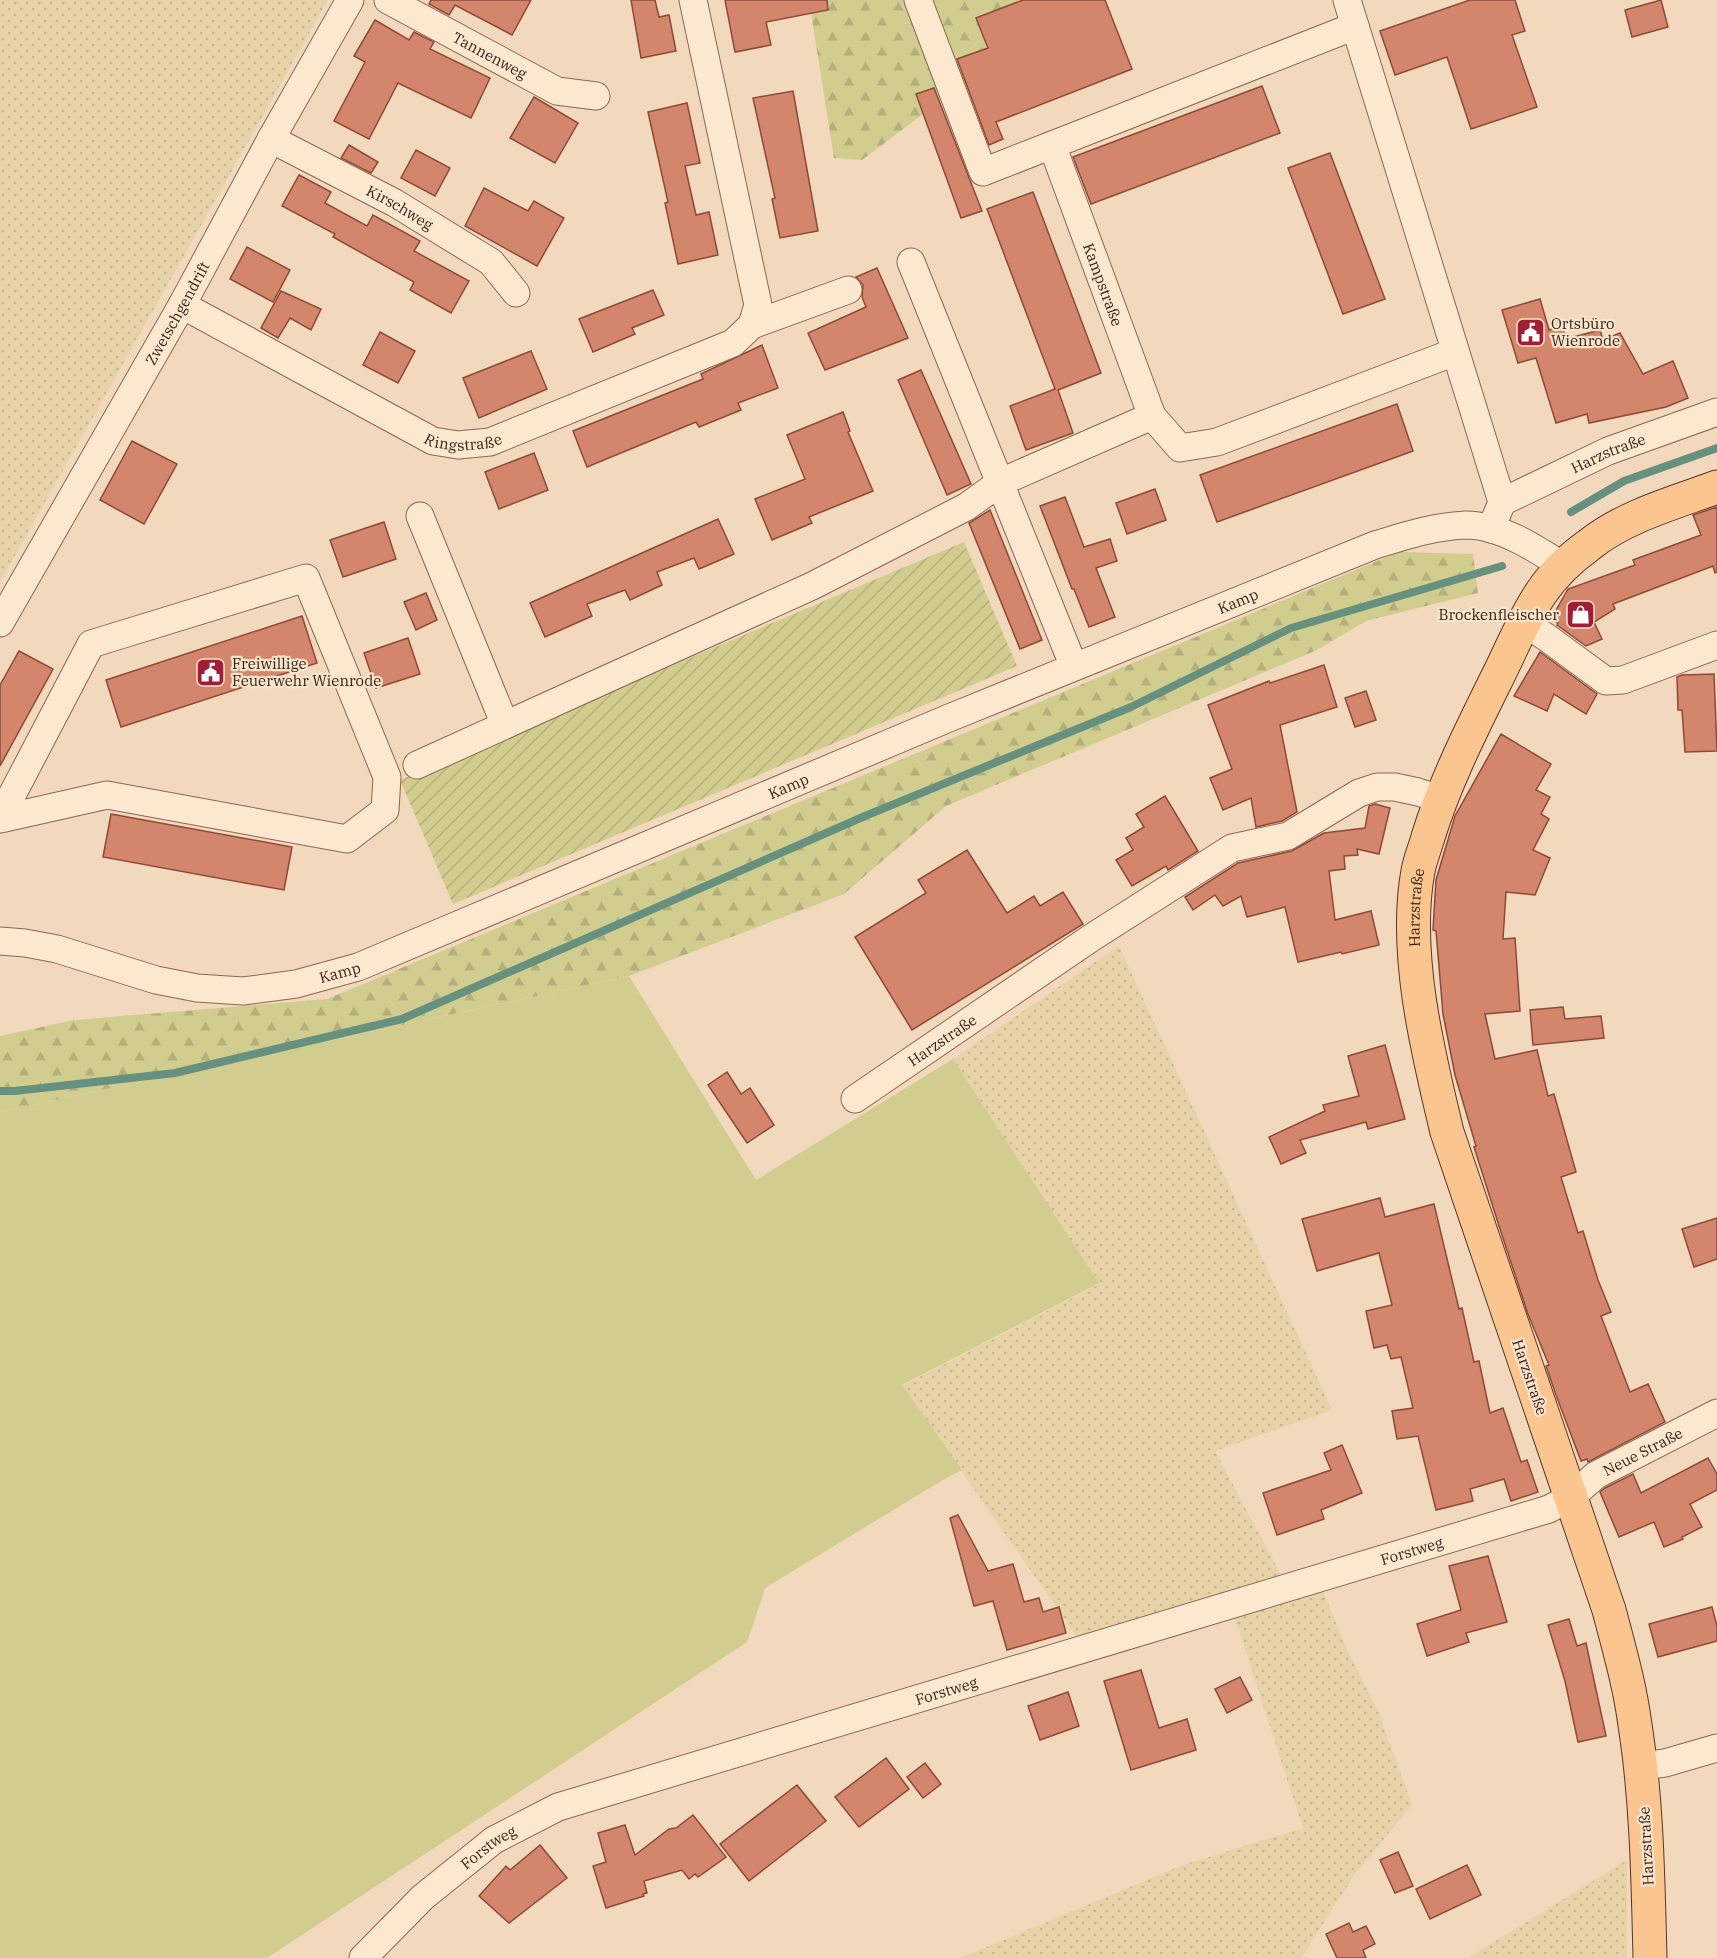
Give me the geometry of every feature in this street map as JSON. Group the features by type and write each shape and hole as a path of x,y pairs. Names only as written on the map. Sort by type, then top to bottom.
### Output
{"main road":[{"name":"Harzstraße","path":"1650,1958 1641,1766 1628,1684 1609,1610 1447,1132 1434,1081 1416,963 1414,920 1418,871 1440,799 1472,729 1541,593 1564,567 1590,544 1617,527 1717,487"}],"street":[{"name":"Zwetschgendrift","path":"0,623 182,305 271,139 350,0"},
{"name":"Tannenweg","path":"388,0 557,91 596,96"},
{"path":"693,0 758,305 752,325"},
{"path":"918,0 983,171 1355,26"},
{"path":"1347,0 1502,502 1491,529"},
{"name":"Kirschweg","path":"271,139 395,203 491,262 516,293"},
{"name":"Kampstraße","path":"1052,145 1152,416 1180,448 1217,442 1455,352"},
{"path":"911,262 1074,667"},
{"name":"Ringstraße","path":"182,305 434,441 458,445 490,442 733,343 752,325 848,290"},
{"name":"Harzstraße","path":"1502,502 1608,452 1717,412"},
{"path":"417,765 812,586 966,507 1001,482 1152,416"},
{"path":"420,516 505,725"},
{"name":"Kamp","path":"0,941 57,949 156,980 197,988 243,991 296,984 358,967 949,718 1376,545 1411,534 1468,525 1491,529 1531,546 1564,567"},
{"path":"306,579 387,777 385,810 347,839 107,795 0,819 91,644 306,579"},
{"path":"1524,623 1606,681 1623,680 1717,645"},
{"name":"Harzstraße","path":"855,1099 1091,938 1232,848 1288,836 1359,792 1377,787 1395,787 1440,799"},
{"name":"Neue Straße","path":"1571,1497 1596,1475 1717,1413"},
{"name":"Forstweg","path":"363,1958 423,1897 494,1840 558,1807 1549,1509 1571,1497"},
{"path":"1641,1766 1665,1763 1717,1748"}],"shaded area":[{"path":"0,0 328,0 0,582"},
{"path":"1119,946 1332,1410 1215,1451 1281,1575 1077,1637 902,1386 1099,1284 953,1059"},
{"path":"1321,1586 1346,1648 1378,1711 1412,1805 1355,1874 1301,1958 960,1958 1183,1865 1303,1828 1234,1615"},
{"path":"1627,1860 1627,1958 1468,1958"}],"green space":[{"path":"809,0 1075,0 862,160 834,158"},
{"path":"964,542 1017,666 453,904 400,780"},
{"path":"1399,552 1473,554 1478,593 1366,621 1317,650 946,806 844,894 629,976 0,1112 0,1036 74,1020 327,999"},
{"path":"629,976 756,1180 953,1059 1099,1283 902,1385 962,1470 765,1588 747,1642 267,1958 0,1958 0,1112"}],"building":[{"path":"431,0 531,0 512,35 455,5 449,15 429,4"},
{"path":"631,0 655,0 659,17 669,15 676,51 641,58"},
{"path":"725,0 827,0 828,10 766,22 771,45 735,52"},
{"path":"1023,0 1105,0 1132,69 996,122 1003,139 989,145 957,59 988,48 976,18"},
{"path":"1470,0 1515,0 1525,31 1512,35 1537,107 1471,129 1447,57 1395,75 1380,31"},
{"path":"1661,0 1668,27 1632,37 1625,10"},
{"path":"375,20 409,40 414,32 434,42 430,49 490,78 471,118 398,83 369,139 334,121 365,62 354,56"},
{"path":"1262,86 1280,133 1091,204 1073,157"},
{"path":"934,88 982,211 961,218 916,94"},
{"path":"793,91 818,231 780,238 772,199 775,198 753,98"},
{"path":"534,97 578,123 555,163 510,138"},
{"path":"687,103 700,163 685,166 696,215 709,212 718,255 678,264 665,203 668,202 648,112"},
{"path":"349,145 378,162 371,173 341,158"},
{"path":"416,150 450,168 435,196 401,178"},
{"path":"1330,153 1385,299 1343,314 1288,168"},
{"path":"299,175 331,192 325,203 367,226 373,215 420,241 414,251 469,281 451,313 410,290 414,282 333,237 335,234 282,206"},
{"path":"484,188 528,211 534,201 564,218 537,266 465,226"},
{"path":"1033,192 1101,373 1058,390 1073,433 1026,450 1010,406 1055,389 987,209"},
{"path":"247,247 290,270 273,302 230,279"},
{"path":"877,268 908,338 825,370 808,333 866,307 862,297 863,285 856,277"},
{"path":"653,290 664,315 632,328 635,334 593,352 579,319"},
{"path":"281,291 321,309 311,330 290,318 278,338 261,328"},
{"path":"1540,299 1549,330 1562,325 1566,339 1600,330 1603,340 1620,333 1643,374 1673,361 1688,398 1666,407 1589,423 1587,414 1556,423 1536,358 1518,363 1502,310"},
{"path":"380,332 415,351 398,383 363,365"},
{"path":"762,345 778,388 738,403 741,410 699,427 696,422 587,467 573,431 703,379 701,374"},
{"path":"531,351 547,389 479,418 463,378"},
{"path":"921,370 971,484 947,495 898,380"},
{"path":"1397,404 1413,451 1217,522 1200,475"},
{"path":"843,412 850,431 848,432 873,491 809,517 812,523 772,540 755,499 805,479 787,435"},
{"path":"132,441 177,464 144,524 100,500"},
{"path":"534,453 548,490 499,509 485,472"},
{"path":"1155,489 1166,520 1127,534 1116,503"},
{"path":"1065,497 1084,547 1110,539 1117,561 1096,568 1115,617 1089,627 1040,506"},
{"path":"1717,507 1717,572 1715,573 1713,566 1613,604 1615,609 1594,622 1602,639 1586,646 1551,619 1568,589 1635,565 1633,560 1701,535 1693,515"},
{"path":"990,510 1042,640 1020,649 969,523"},
{"path":"718,519 734,554 699,569 694,558 657,572 662,585 630,600 625,590 587,604 592,616 545,637 530,603"},
{"path":"384,522 396,559 343,577 330,540"},
{"path":"426,593 437,620 416,630 404,602"},
{"name":"Freiwillige Feuerwehr Wienrode","path":"302,616 317,663 121,727 106,680"},
{"path":"408,638 420,674 376,688 364,653"},
{"path":"19,651 53,669 0,766 0,685"},
{"path":"1540,652 1597,694 1586,714 1554,694 1547,711 1514,696"},
{"path":"1324,665 1337,707 1280,725 1297,812 1282,821 1256,827 1251,798 1223,810 1210,778 1232,769 1208,705 1269,681 1270,683"},
{"path":"1714,674 1717,751 1685,752 1682,710 1678,710 1677,677"},
{"path":"1366,691 1376,720 1355,727 1345,698"},
{"path":"1501,734 1551,764 1536,790 1550,797 1541,814 1549,819 1533,850 1550,858 1535,895 1506,892 1503,939 1515,938 1520,1011 1485,1014 1495,1059 1537,1050 1548,1096 1554,1094 1576,1172 1561,1177 1578,1233 1583,1231 1598,1280 1611,1312 1601,1316 1630,1392 1648,1384 1665,1422 1588,1462 1587,1459 1581,1461 1556,1395 1546,1366 1549,1365 1528,1314 1500,1229 1474,1147 1476,1146 1455,1075 1443,1014 1436,931 1433,930 1436,880 1455,816"},
{"path":"1165,796 1198,851 1168,870 1166,866 1132,886 1116,860 1133,850 1126,838 1144,827 1136,814"},
{"path":"1375,804 1390,808 1379,854 1357,849 1358,855 1344,856 1345,869 1329,871 1335,920 1371,911 1379,945 1298,962 1285,907 1247,917 1241,896 1223,906 1215,895 1193,910 1185,897 1238,863 1292,851 1324,833 1365,828 1369,806"},
{"path":"111,814 292,847 284,890 103,857"},
{"path":"967,850 1007,913 1034,896 1040,906 1063,892 1083,924 912,1030 855,937 926,893 918,880"},
{"path":"1563,1007 1565,1019 1601,1016 1604,1038 1533,1045 1530,1010"},
{"path":"1385,1045 1405,1119 1368,1129 1366,1122 1300,1140 1306,1153 1281,1164 1269,1137 1325,1111 1323,1105 1359,1096 1348,1056"},
{"path":"727,1072 741,1094 750,1088 774,1125 747,1143 708,1085"},
{"path":"1380,1198 1385,1217 1434,1204 1459,1309 1462,1308 1474,1362 1479,1361 1490,1413 1503,1408 1521,1462 1527,1460 1538,1492 1511,1501 1504,1479 1470,1489 1473,1501 1436,1510 1418,1436 1397,1439 1392,1411 1413,1408 1401,1357 1391,1359 1387,1345 1374,1348 1366,1311 1392,1305 1379,1253 1317,1271 1302,1219"},
{"path":"1717,1218 1717,1259 1694,1267 1682,1229"},
{"path":"1342,1445 1362,1493 1321,1510 1324,1519 1277,1535 1263,1493 1331,1470 1324,1453"},
{"path":"1708,1458 1717,1474 1717,1490 1690,1504 1702,1527 1664,1547 1654,1522 1619,1537 1600,1492 1633,1474 1641,1493"},
{"path":"958,1515 988,1571 1013,1564 1024,1602 1039,1598 1043,1612 1059,1607 1066,1633 1007,1650 993,1601 974,1606 950,1518"},
{"path":"1488,1556 1507,1622 1466,1633 1469,1642 1427,1656 1417,1624 1461,1610 1449,1566"},
{"path":"1712,1607 1717,1626 1717,1641 1658,1657 1649,1624"},
{"path":"1569,1619 1577,1646 1586,1643 1606,1736 1578,1742 1565,1681 1548,1625"},
{"path":"1141,1670 1159,1728 1187,1719 1196,1750 1131,1770 1104,1681"},
{"path":"1240,1677 1252,1700 1227,1713 1215,1689"},
{"path":"1068,1692 1079,1726 1040,1740 1028,1706"},
{"path":"886,1758 909,1789 859,1827 835,1797"},
{"path":"925,1763 941,1784 923,1798 907,1777"},
{"path":"797,1785 826,1821 749,1881 720,1844"},
{"path":"693,1815 726,1857 698,1877 695,1874 689,1879 682,1870 644,1881 647,1893 643,1894 644,1896 606,1908 593,1866 606,1862 598,1833 625,1825 635,1855 669,1829 676,1828"},
{"path":"540,1845 567,1878 509,1923 479,1896 506,1866 510,1870"},
{"path":"1398,1852 1413,1886 1395,1893 1380,1860"},
{"path":"1467,1865 1481,1895 1430,1919 1416,1889"},
{"path":"1349,1923 1353,1932 1366,1926 1375,1944 1363,1950 1366,1958 1337,1958 1326,1934"}],"waterway":[{"path":"1571,512 1624,481 1717,448"},
{"path":"0,1091 175,1073 402,1019 865,816 1131,707 1291,628 1502,566"}],"place":[{"name":"Ortsbüro Wienrode","path":"1530,332"},
{"name":"Brockenfleischer","path":"1580,614"},
{"name":"Freiwillige Feuerwehr Wienrode","path":"211,672"}]}
